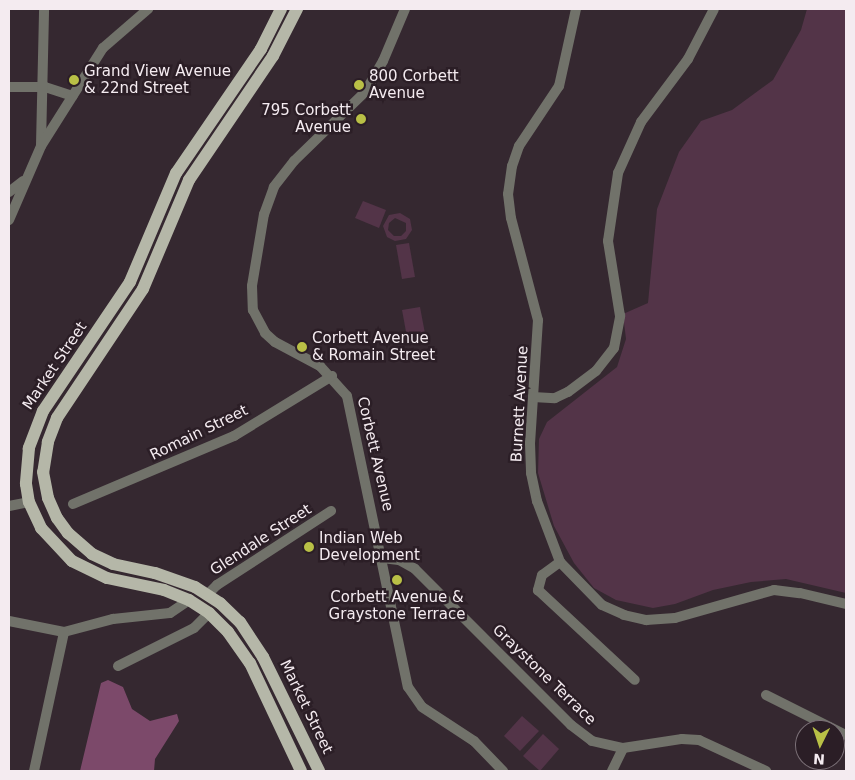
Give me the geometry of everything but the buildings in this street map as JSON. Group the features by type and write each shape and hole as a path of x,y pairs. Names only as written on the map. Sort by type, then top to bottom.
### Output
{"main road":[{"name":"Market Street","path":"281,9 261,49 176,173 130,282 43,412 27,460 29,502 47,536 78,564 107,578 158,589 189,600 209,613 243,652 301,771"},
{"name":"Market Street","path":"297,9 273,56 189,180 143,289 62,408 50,436 44,463 46,490 53,511 68,533 83,547 113,564 168,576 208,594 240,622 256,645 320,771"}],"street":[{"path":"41,146 45,87 44,9"},
{"path":"9,220 18,205 23,181 41,146 103,48 148,9"},
{"name":"Corbett Avenue","path":"405,9 383,61 365,92 294,161 274,187 264,214 252,286 256,319 275,342 310,360 332,376 350,404 382,558 403,672 410,692 426,711 481,747 503,771"},
{"name":"Burnett Avenue","path":"576,9 559,86 519,146 508,194 510,218 537,311 532,473 537,501 560,562 602,604 624,615 646,620 675,618 774,590 800,593 846,604"},
{"path":"533,397 555,398 568,392 596,371 614,348 620,316 608,241 618,173 637,130 688,59 714,9"},
{"path":"9,87 45,87 73,96"},
{"path":"9,192 23,181"},
{"name":"Romain Street","path":"73,504 234,436 332,376"},
{"path":"9,506 29,502"},
{"name":"Glendale Street","path":"208,594 217,585 331,511"},
{"name":"Graystone Terrace","path":"382,558 400,560 415,569 577,731 600,744 623,748 682,739 699,740 766,771"},
{"path":"560,562 542,575 538,590 636,680"},
{"path":"9,621 64,632 113,619 170,613 189,600"},
{"path":"118,666 194,628 209,613"},
{"path":"34,771 64,632"},
{"path":"766,696 846,735"},
{"path":"612,771 623,748"}],"shaded area":[{"path":"807,9 846,9 846,593 786,579 751,582 713,590 675,604 653,608 616,600 594,588 574,563 554,526 538,473 539,439 547,422 617,367 626,339 623,314 648,303 657,209 679,152 701,121 732,110 773,80 801,30"},
{"path":"363,201 386,210 379,228 355,218"},
{"path":"400,213 410,219 412,230 406,239 395,241 387,237 383,226 389,215","holes":["395,218 406,223 406,231 401,236 394,236 388,230 389,223"]},
{"path":"409,243 415,277 402,279 396,245"},
{"path":"420,307 426,339 407,337 402,310"},
{"path":"108,680 123,687 132,709 150,721 177,714 179,721 155,759 154,771 80,771 101,683"},
{"path":"522,716 539,731 520,751 504,736"},
{"path":"543,734 559,749 540,771 523,756"}],"place":[{"name":"Grand View Avenue & 22nd Street","path":"74,80"},
{"name":"800 Corbett Avenue","path":"359,85"},
{"name":"795 Corbett Avenue","path":"361,119"},
{"name":"Corbett Avenue & Romain Street","path":"302,347"},
{"name":"Indian Web Development","path":"309,547"},
{"name":"Corbett Avenue & Graystone Terrace","path":"397,580"}]}
